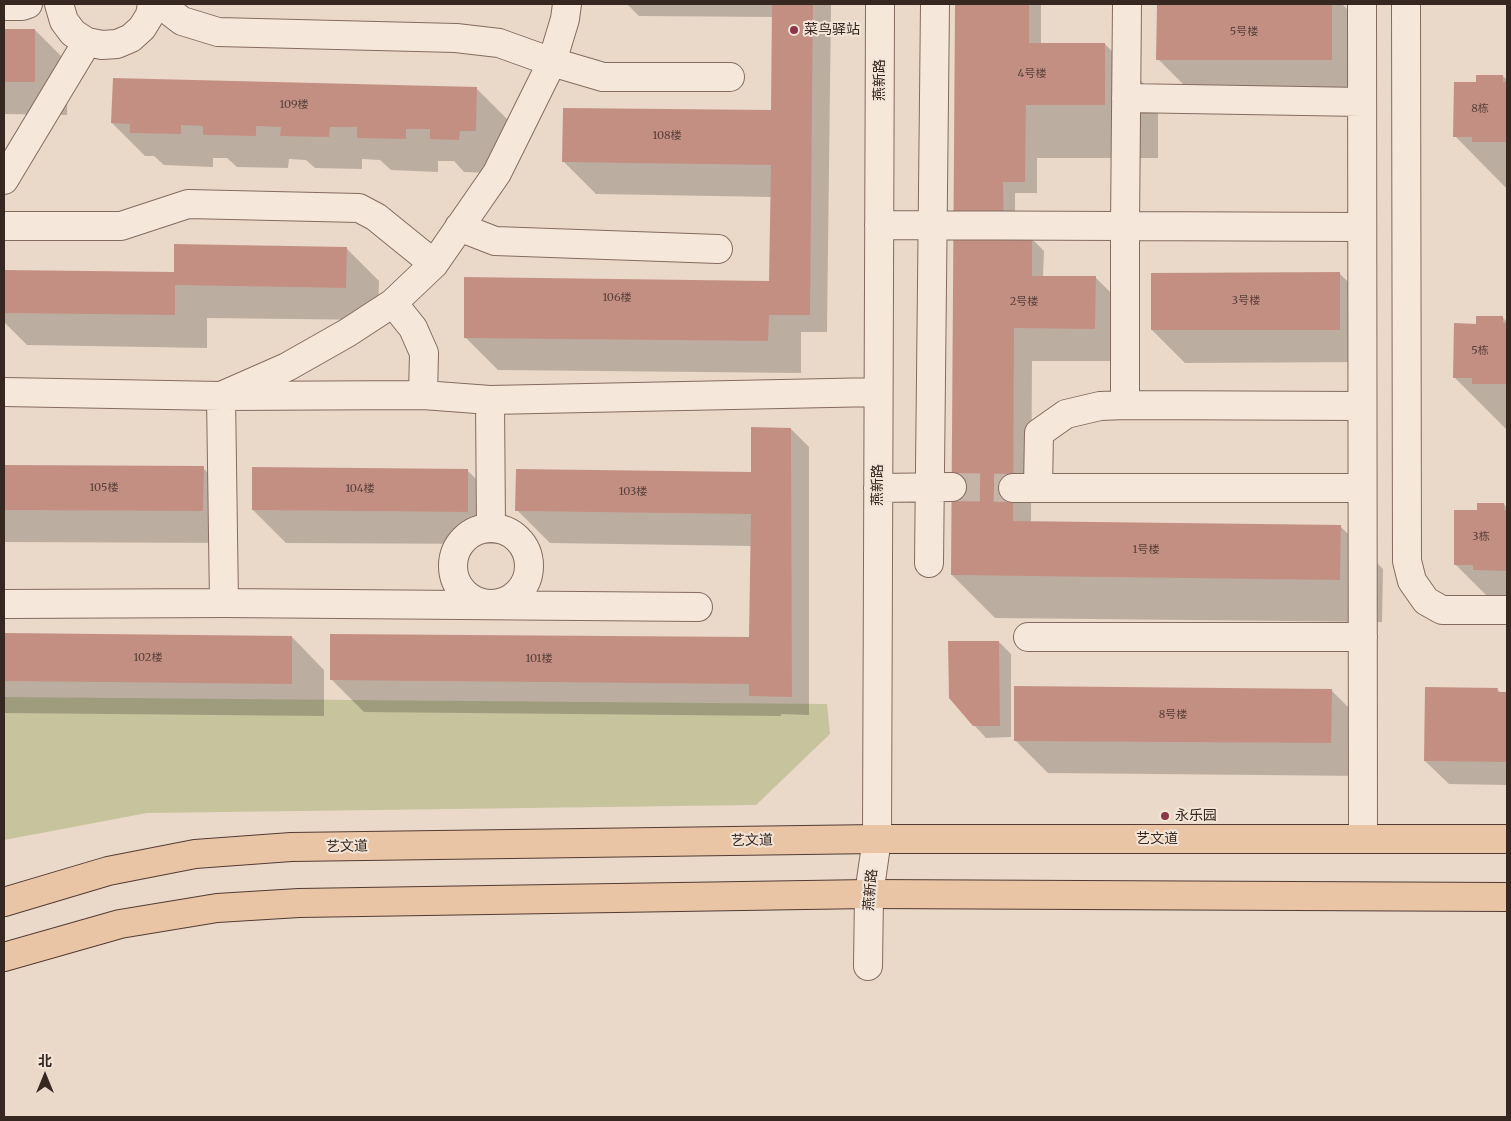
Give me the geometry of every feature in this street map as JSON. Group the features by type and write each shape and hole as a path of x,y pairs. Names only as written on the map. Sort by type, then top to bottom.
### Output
{"main road":[{"name":"艺文道","path":"4,902 108,871 195,854 291,847 877,839 1507,839"},
{"path":"4,957 120,924 217,908 309,903 869,894 1507,897"}],"street":[{"path":"4,6 28,4"},
{"path":"59,4 64,20 73,33 87,42 102,45 117,44 131,38 142,28 150,15 152,4"},
{"path":"160,4 182,21 218,32 456,38 499,43 552,62 603,77 730,77"},
{"path":"221,396 287,367 347,333 394,303 434,264 497,173 552,62 565,19 567,4"},
{"name":"燕新路","path":"868,966 869,894 877,839 880,4"},
{"path":"930,563 941,488 933,225 935,4"},
{"path":"1125,405 1127,4"},
{"path":"1362,4 1363,839"},
{"path":"1406,4 1407,561 1412,581 1426,601 1442,610 1507,610"},
{"path":"4,180 87,42"},
{"path":"1126,98 1362,102"},
{"path":"4,226 121,226 188,204 359,208 376,217 434,264"},
{"path":"880,225 1362,227"},
{"path":"459,227 495,241 718,249"},
{"path":"394,303 413,328 424,353 423,395"},
{"path":"4,392 221,396 423,395 490,400 878,392"},
{"path":"221,396 224,603"},
{"path":"490,400 491,528"},
{"path":"1362,406 1125,405 1100,406 1066,414 1039,433 1026,488 1362,488"},
{"path":"878,488 941,488"},
{"path":"491,528 504,530 515,536 524,546 529,558 529,571 525,583 512,598 495,605 481,603 470,598 460,590 452,567 454,555 468,535 479,530 491,528"},
{"path":"4,604 224,603 698,607"},
{"path":"1028,637 1363,637"}],"shaded area":[{"path":"4,697 827,704 830,734 756,805 147,813 4,840"}],"building":[{"path":"772,4 813,4 810,315 769,315 768,341 464,338 464,277 769,281 771,165 562,162 563,108 771,110"},
{"path":"955,4 1029,4 1029,43 1105,43 1105,105 1026,105 1025,182 1003,182 1004,237 1032,237 1032,276 1096,276 1095,329 1014,328 1013,521 1341,525 1340,580 951,575"},
{"path":"1157,4 1332,4 1332,60 1156,60"},
{"path":"4,29 35,29 35,82 4,82"},
{"path":"1476,75 1503,75 1503,82 1507,82 1507,142 1472,142 1472,137 1453,137 1454,82 1476,82"},
{"path":"113,78 477,87 476,131 460,131 459,140 430,139 430,129 406,129 406,139 357,138 357,127 330,127 329,137 280,136 281,127 256,126 256,136 203,135 203,126 181,125 181,134 130,133 130,124 111,123"},
{"path":"174,244 347,247 346,288 175,285 175,315 4,313 4,270 174,272"},
{"path":"1340,272 1340,330 1151,330 1151,273"},
{"path":"1476,316 1503,316 1503,323 1507,323 1507,384 1472,384 1472,378 1453,378 1454,323 1476,324"},
{"path":"751,427 791,428 792,697 749,696 749,684 330,680 330,634 749,637 751,514 515,511 516,469 751,472"},
{"path":"4,465 204,466 203,511 4,510"},
{"path":"252,467 468,469 468,512 252,510"},
{"path":"1477,503 1504,503 1504,510 1507,510 1507,571 1473,570 1473,565 1454,565 1454,510 1477,510"},
{"path":"4,633 292,636 292,684 4,681"},
{"path":"948,641 999,641 1000,726 973,726 949,698"},
{"path":"1014,686 1332,689 1331,743 1014,741"},
{"path":"1425,687 1498,688 1497,692 1507,692 1507,762 1424,761"}],"tunnel":[{"path":"952,487 1013,488"}],"place":[{"name":"菜鸟驿站","path":"794,30"},
{"name":"永乐园","path":"1165,816"}]}
